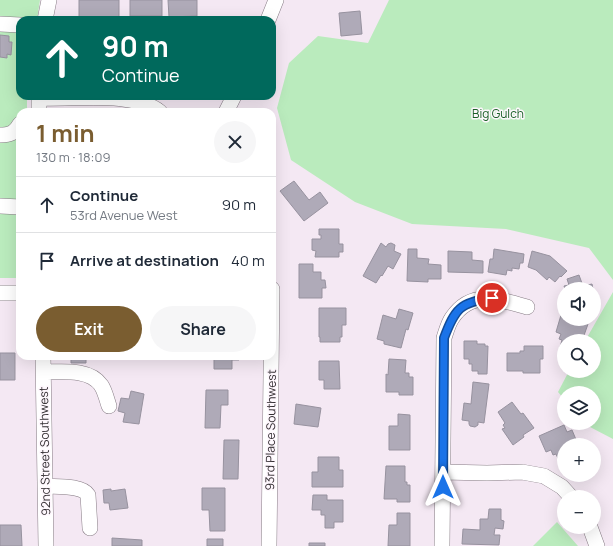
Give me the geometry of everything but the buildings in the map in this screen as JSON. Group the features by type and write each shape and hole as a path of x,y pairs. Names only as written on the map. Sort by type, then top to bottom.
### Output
{"street":[{"path":"46,16 49,0"},
{"path":"270,16 276,0"},
{"path":"0,24 16,25"},
{"path":"39,102 128,100 145,103 153,108"},
{"path":"0,135 12,133 16,130"},
{"path":"0,206 16,207"},
{"path":"0,293 16,293"},
{"path":"442,546 444,338 451,319 463,305 478,300 492,298 527,307"},
{"name":"92nd Street Southwest","path":"43,360 46,546"},
{"name":"93rd Place Southwest","path":"270,546 271,360"},
{"path":"44,372 73,372 89,376 100,384 109,406"},
{"path":"443,472 522,472 544,476 565,490"},
{"path":"45,486 80,488 85,491 88,495 90,528"},
{"path":"593,534 597,546"}],"green space":[{"path":"0,0 40,0 38,16 16,16 16,100 27,100 27,108 16,108 16,278 0,278"},
{"name":"Big Gulch","path":"389,0 613,0 613,280 589,248 506,229 412,224 355,202 291,160 277,108 289,63 318,36 368,43"},
{"path":"613,292 613,439 596,430 601,430 601,386 561,386 565,378 601,378 601,334 589,334 594,326 601,326 601,313"},
{"path":"557,522 557,534 568,534 578,546 533,546"}],"route":[{"path":"443,487 444,338 451,319 463,305 478,300 492,298"}]}
